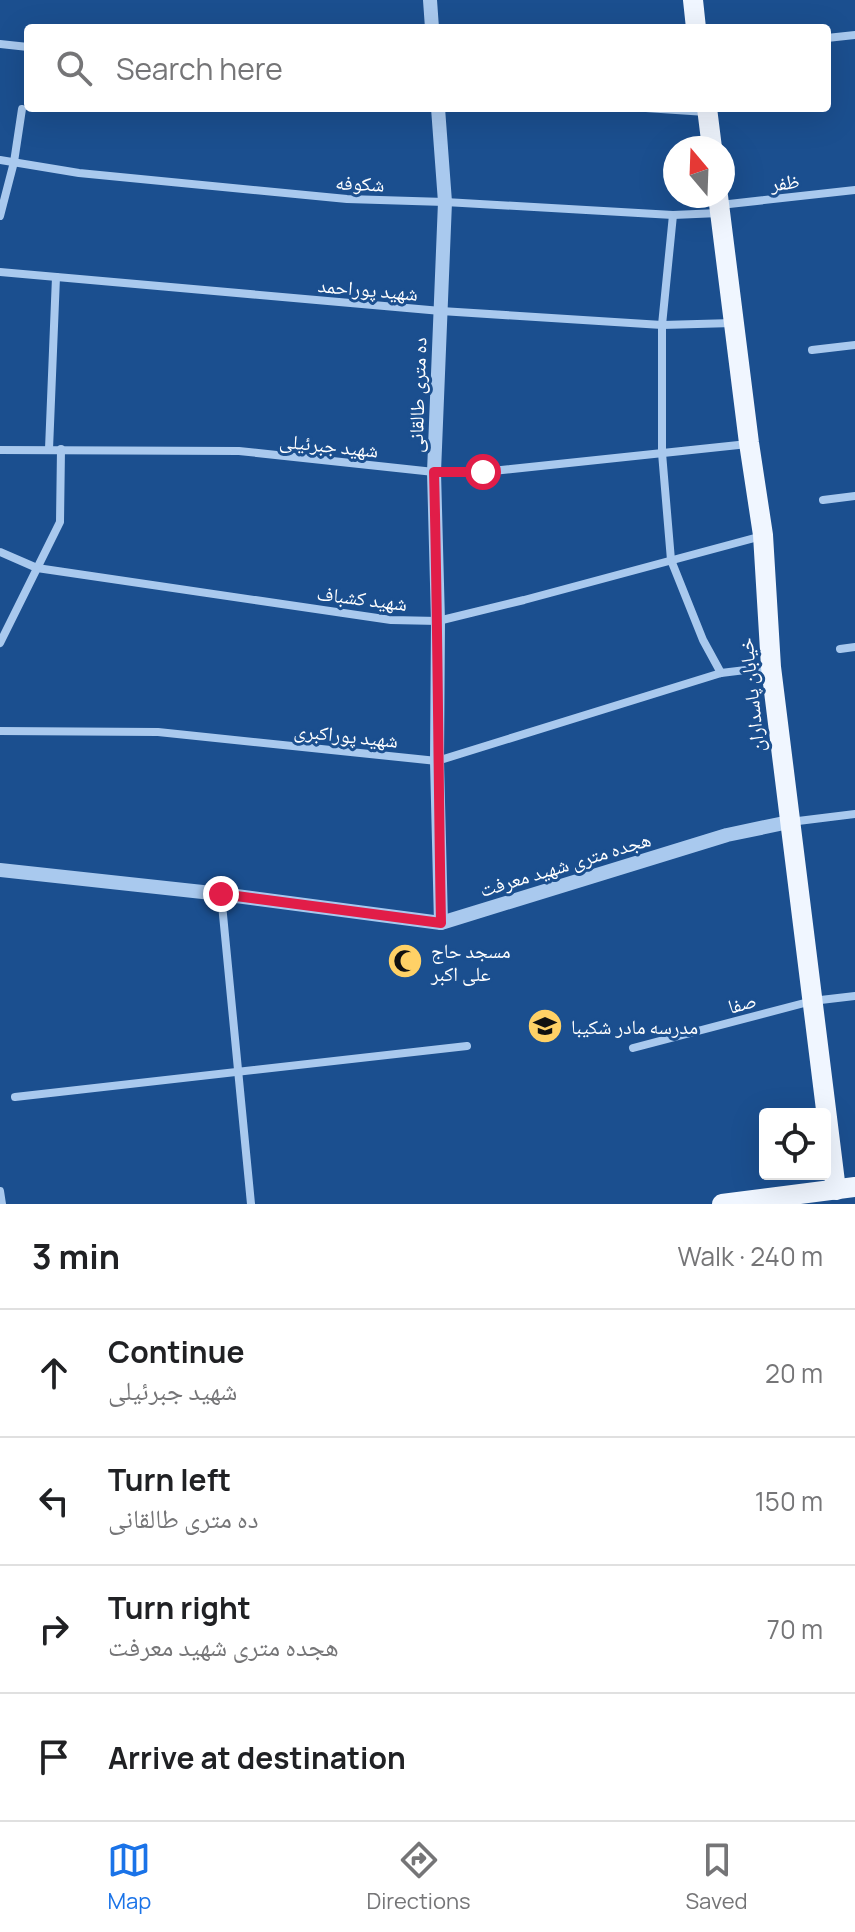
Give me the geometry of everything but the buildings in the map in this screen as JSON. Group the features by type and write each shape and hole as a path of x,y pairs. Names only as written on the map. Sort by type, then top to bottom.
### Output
{"main road":[{"path":"693,0 696,24"},
{"path":"707,112 710,136"},
{"name":"خیابان پاسداران","path":"719,208 763,535 771,667 812,1001 846,1188"},
{"path":"722,1204 846,1188"}],"street":[{"path":"430,0 432,24"},
{"path":"831,38 855,35"},
{"path":"0,44 24,47"},
{"path":"0,216 14,162 22,109"},
{"name":"ده متری طالقانی","path":"438,112 445,202 434,472 441,923"},
{"name":"شکوفه","path":"0,160 79,173 347,199 673,215 705,208"},
{"name":"ظفر","path":"735,203 855,190"},
{"path":"673,215 662,325 662,453 671,560 703,640 721,673"},
{"name":"شهید پوراحمد","path":"0,272 441,311 662,325 734,323"},
{"path":"49,449 56,277"},
{"path":"812,350 855,345"},
{"name":"شهید جبرئیلی","path":"0,450 239,451 434,472 483,472 749,443"},
{"path":"0,643 60,522 61,449"},
{"path":"823,500 855,496"},
{"name":"شهید کشباف","path":"0,552 37,568 391,620 438,621 763,535"},
{"path":"840,649 855,647"},
{"name":"شهید پوراکبری","path":"0,731 158,732 437,761 721,673 771,667"},
{"name":"هجده متری شهید معرفت","path":"0,870 221,894 441,923 727,835 789,822 855,814"},
{"path":"221,894 251,1204"},
{"name":"صفا","path":"633,1048 812,1001 855,996"},
{"path":"15,1097 467,1046"},
{"path":"0,1191 2,1204"}],"place":[{"name":"مسجد حاج علی اکبر","path":"405,961"},
{"name":"مدرسه مادر شکیبا","path":"545,1026"}],"route":[{"path":"221,894 441,923 434,472 483,472"}]}
